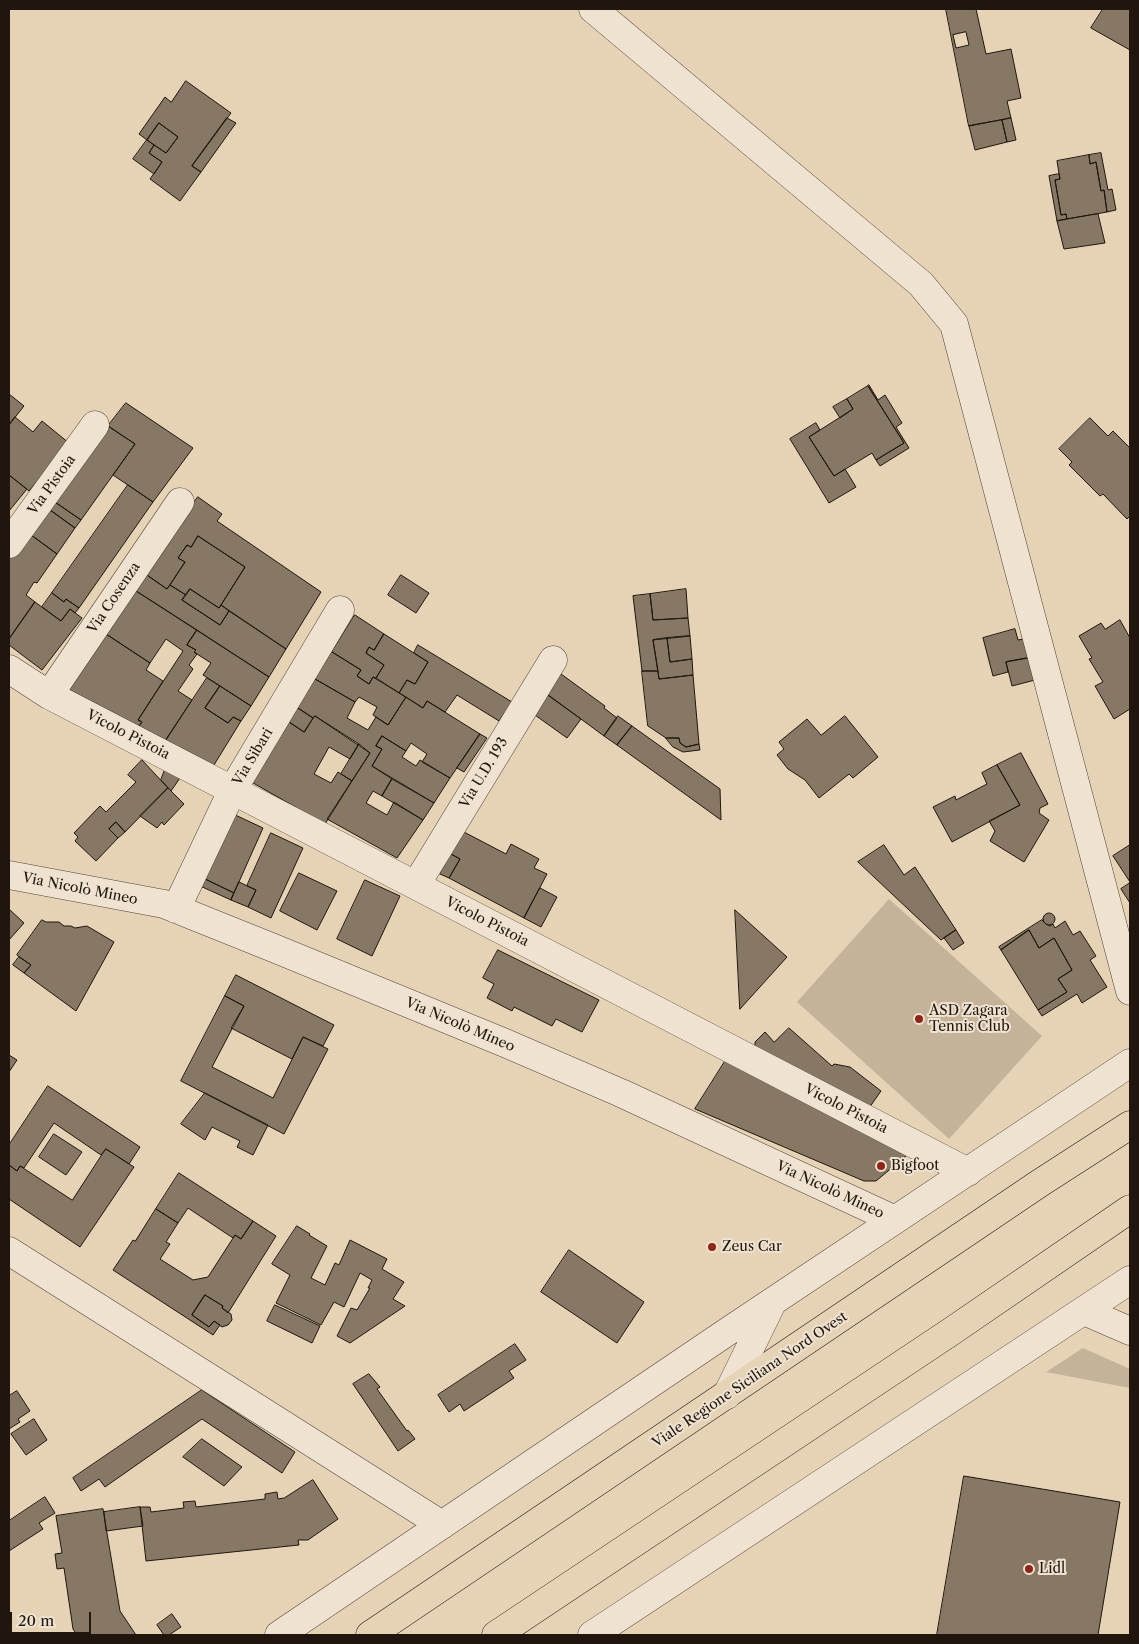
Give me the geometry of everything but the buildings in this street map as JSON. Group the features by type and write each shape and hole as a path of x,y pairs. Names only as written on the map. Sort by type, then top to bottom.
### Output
{"main road":[{"name":"Viale Regione Siciliana Nord Ovest","path":"370,1635 1130,1125"},
{"path":"496,1635 952,1331 1130,1209"}],"street":[{"path":"593,9 921,284 954,324 1130,991"},
{"name":"Via Pistoia","path":"9,544 95,425"},
{"name":"Via Cosenza","path":"49,695 180,502"},
{"name":"Via Sibari","path":"176,909 233,789 340,610"},
{"name":"Via U.D. 193","path":"416,885 552,660"},
{"name":"Vicolo Pistoia","path":"9,669 49,695 968,1172"},
{"name":"Via Nicolò Mineo","path":"9,875 164,904 285,952 612,1090 895,1220"},
{"path":"278,1635 1130,1063"},
{"path":"9,1250 442,1525"},
{"path":"601,1633 1130,1280"},
{"path":"727,1395 772,1303"},
{"path":"1084,1311 1130,1331"}],"shaded area":[{"name":"ASD Zagara Tennis Club","path":"889,899 1042,1036 949,1139 797,1002"},
{"path":"1083,1348 1130,1369 1130,1388 1046,1372"}],"place":[{"name":"ASD Zagara Tennis Club","path":"919,1019"},
{"name":"Bigfoot","path":"881,1166"},
{"name":"Zeus Car","path":"712,1247"},
{"name":"Lidl","path":"1029,1569"}]}
